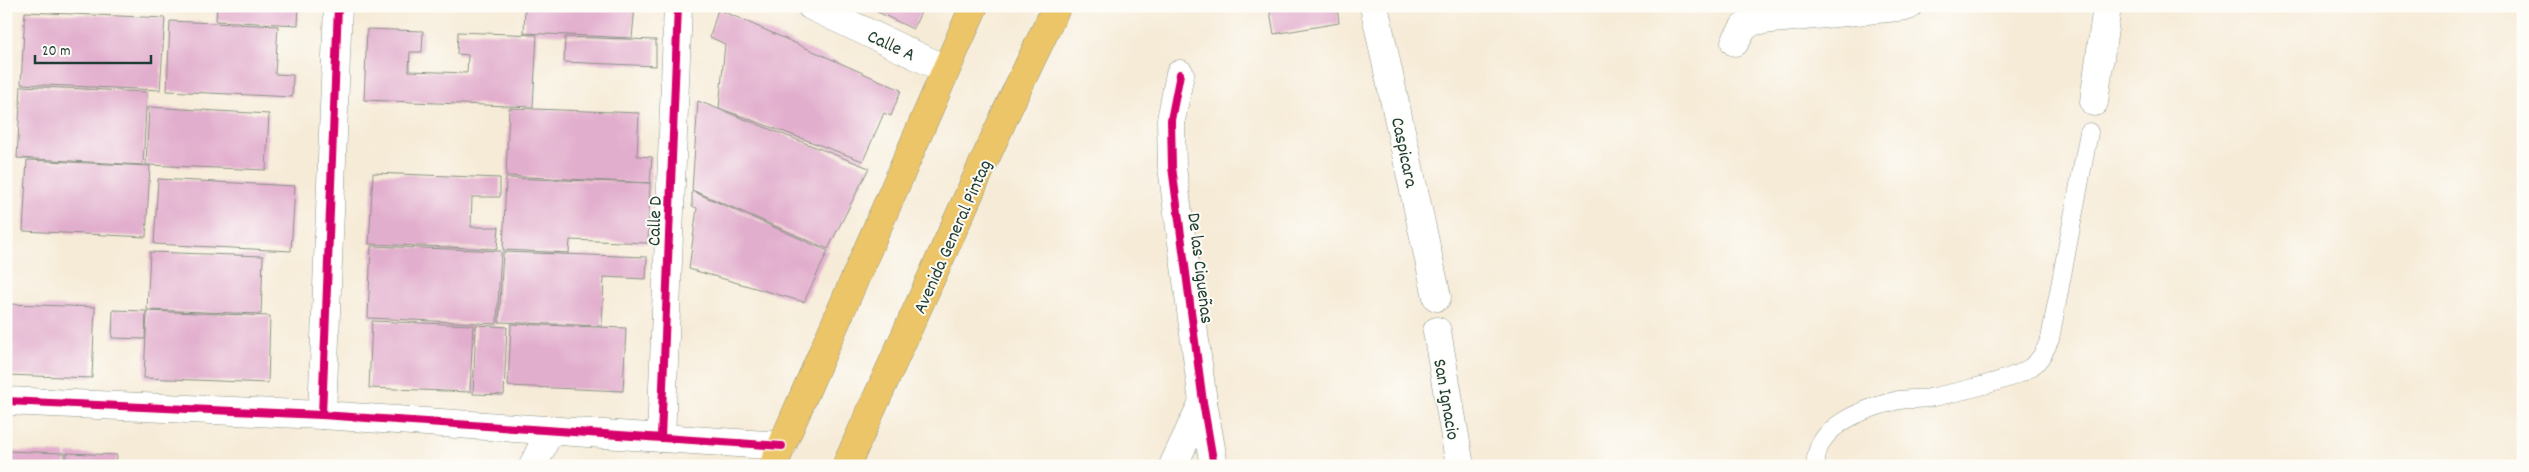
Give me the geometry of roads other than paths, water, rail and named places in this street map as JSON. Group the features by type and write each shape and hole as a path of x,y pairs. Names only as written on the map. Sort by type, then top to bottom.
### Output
{"highway":[{"path":"778,456 974,6"},
{"name":"Avenida General Pintag","path":"846,466 1010,104 1057,6"}],"street":[{"path":"322,415 338,6"},
{"name":"Calle D","path":"661,438 678,6"},
{"name":"Calle A","path":"811,6 945,69"},
{"name":"Caspicara","path":"1374,6 1438,297"},
{"path":"1735,42 1744,27 1753,21 1908,6"},
{"path":"2094,102 2107,6"},
{"name":"De las Cigueñas","path":"1180,74 1171,120 1172,167 1202,402 1214,466"},
{"name":"San Ignacio","path":"1437,331 1460,466"},
{"path":"6,401 322,415 550,430 661,438 778,456"},
{"path":"1172,466 1202,402"},
{"path":"533,466 550,430"}],"lane":[{"path":"1816,466 1820,444 1842,420 1896,401 1929,398 2011,378 2031,368 2042,358 2050,339 2089,132"}]}
